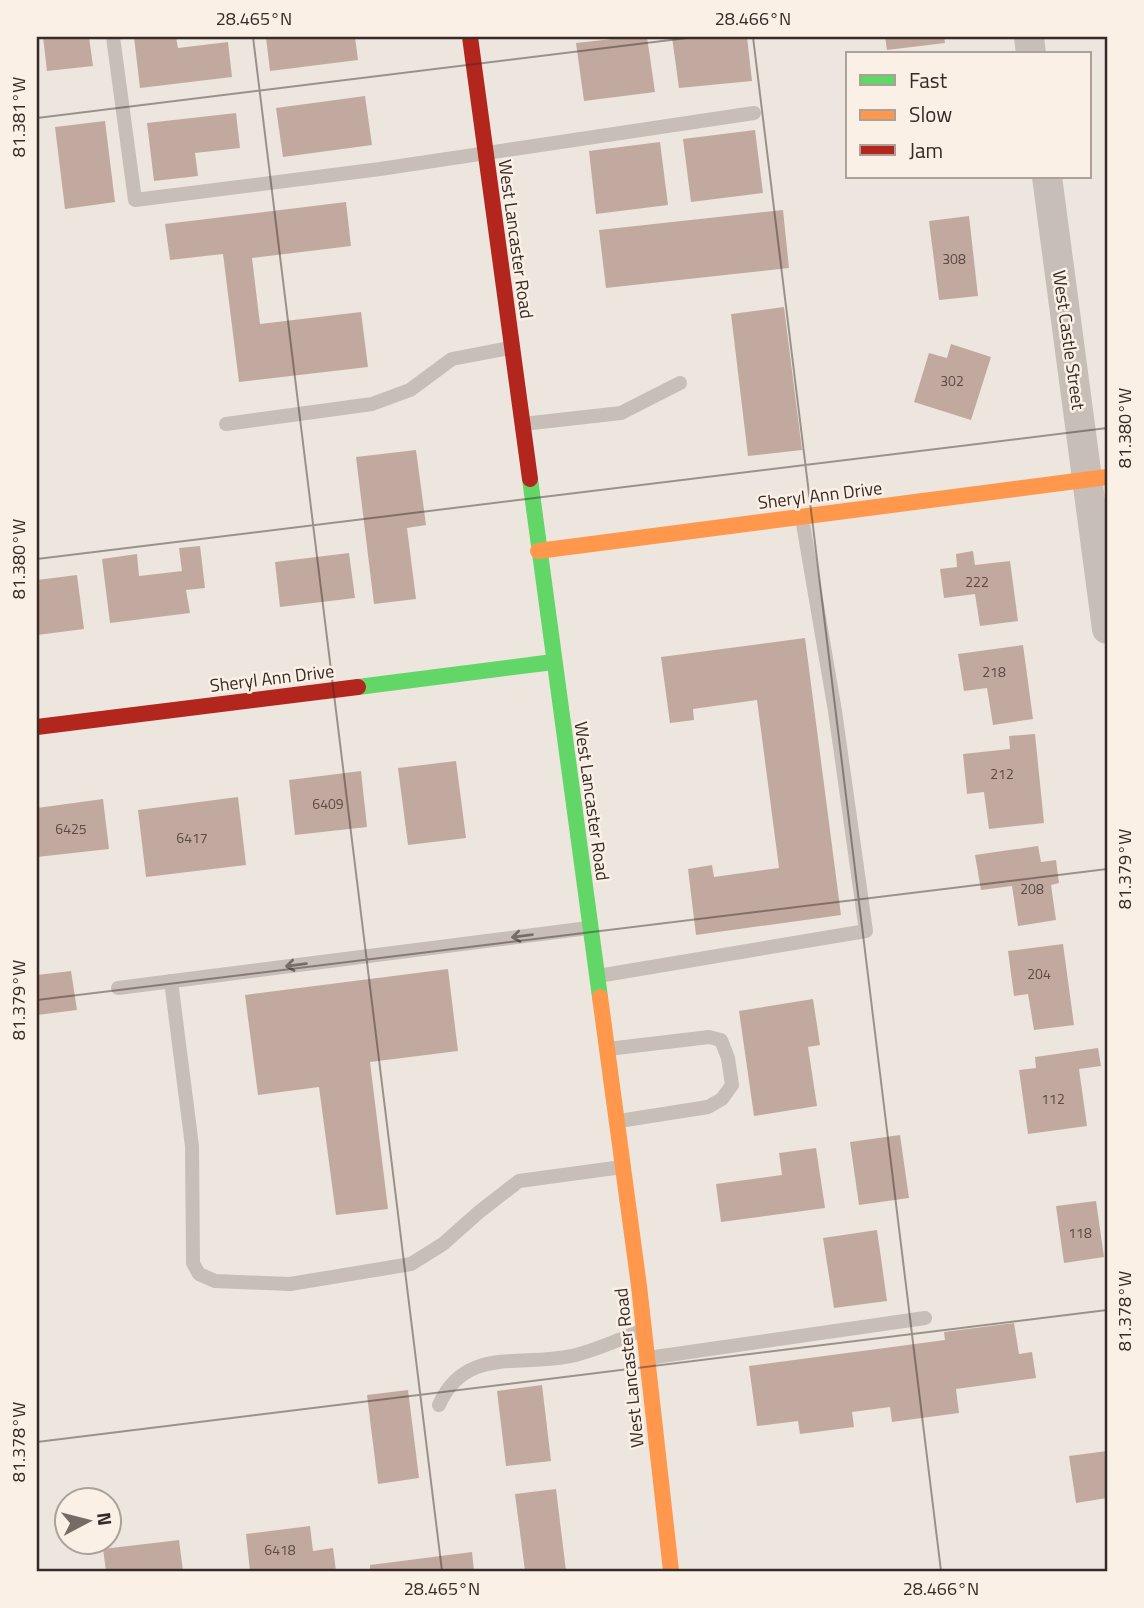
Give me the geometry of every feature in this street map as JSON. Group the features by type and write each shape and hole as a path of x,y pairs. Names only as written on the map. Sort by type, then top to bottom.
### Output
{"street":[{"name":"West Lancaster Road","path":"470,37 644,1329 671,1571"},
{"name":"West Castle Street","path":"1047,178 1097,478 1107,629"},
{"name":"Sheryl Ann Drive","path":"538,551 1097,478"},
{"name":"Sheryl Ann Drive","path":"37,727 553,662"}],"lane":[{"path":"113,37 135,200 380,169 754,113"},
{"path":"226,424 372,404 410,390 452,359 511,348"},
{"path":"521,424 621,413 680,383"},
{"path":"596,976 866,931 835,711 801,516"},
{"path":"118,988 589,927"},
{"path":"172,981 192,1146 193,1263 200,1274 215,1281 290,1284 411,1264 443,1244 478,1212 519,1181 622,1167"},
{"path":"606,1049 709,1037 721,1041 728,1058 732,1085 722,1099 709,1107 616,1121"},
{"path":"647,1358 925,1318"},
{"path":"439,1405 447,1387 473,1368 498,1362 576,1355 644,1329"}],"building":[{"path":"43,37 89,37 93,66 47,71"},
{"path":"134,37 176,37 178,48 228,42 232,77 140,88"},
{"path":"266,37 355,37 358,60 270,71"},
{"path":"647,37 655,92 584,101 576,43"},
{"path":"672,37 747,37 752,81 679,88"},
{"path":"885,37 944,37 945,43 887,50"},
{"path":"365,96 372,145 283,157 276,108"},
{"path":"236,113 240,148 195,153 198,176 154,181 147,123"},
{"path":"105,121 115,202 65,209 55,127"},
{"path":"755,130 763,193 691,202 683,139"},
{"path":"660,142 668,205 596,214 589,151"},
{"path":"346,202 351,246 252,258 260,324 361,312 368,367 239,382 223,254 170,260 165,224"},
{"path":"783,210 789,268 606,288 599,230"},
{"path":"969,216 978,296 939,300 929,221"},
{"path":"784,307 802,450 748,456 731,314"},
{"path":"951,344 991,357 971,420 914,402 929,353 947,358"},
{"path":"416,450 426,525 407,528 416,599 374,604 356,457"},
{"path":"200,546 205,588 186,590 190,613 110,623 102,559 137,554 139,576 182,571 179,548"},
{"path":"973,551 975,565 1010,561 1018,621 980,626 975,594 944,598 940,569 957,567 956,554"},
{"path":"349,553 355,598 280,607 275,562"},
{"path":"77,575 84,629 37,635 37,580"},
{"path":"805,638 841,915 696,935 688,869 712,865 714,877 779,868 757,700 693,709 694,720 670,723 661,657"},
{"path":"1023,645 1033,719 993,725 987,688 964,691 958,654"},
{"path":"1035,734 1044,823 989,829 984,792 967,794 963,754 1010,749 1009,736"},
{"path":"456,761 466,838 408,845 398,768"},
{"path":"361,771 367,827 295,835 289,780"},
{"path":"238,797 246,865 146,877 138,810"},
{"path":"103,799 109,849 37,857 37,808"},
{"path":"1038,846 1041,862 1056,860 1059,883 1051,885 1056,920 1018,926 1012,886 981,890 975,855"},
{"path":"1063,944 1074,1025 1034,1030 1028,994 1014,996 1008,951"},
{"path":"448,969 458,1051 370,1062 388,1209 336,1215 319,1087 258,1095 245,995"},
{"path":"71,971 77,1010 37,1015 37,975"},
{"path":"813,999 820,1045 808,1047 817,1106 754,1116 739,1011"},
{"path":"1098,1048 1101,1066 1079,1069 1087,1126 1028,1134 1019,1070 1036,1068 1035,1057"},
{"path":"900,1135 909,1198 859,1205 850,1142"},
{"path":"816,1148 825,1208 721,1222 716,1184 782,1175 779,1153"},
{"path":"1096,1201 1104,1257 1064,1263 1056,1206"},
{"path":"877,1230 887,1301 834,1308 823,1238"},
{"path":"1014,1323 1019,1354 1032,1352 1036,1378 956,1389 959,1413 892,1422 890,1407 852,1412 854,1427 800,1434 798,1421 757,1426 749,1366 945,1340 944,1332"},
{"path":"542,1385 551,1461 506,1466 497,1391"},
{"path":"408,1390 419,1478 378,1484 367,1395"},
{"path":"1107,1451 1107,1498 1076,1503 1069,1456"},
{"path":"556,1489 566,1571 525,1571 515,1494"},
{"path":"310,1526 313,1551 333,1548 336,1571 250,1571 246,1534"},
{"path":"179,1540 183,1571 106,1571 104,1556 122,1556 122,1547"},
{"path":"472,1552 474,1571 370,1571 370,1565"}],"traffic: fast":[{"path":"530,479 600,997"},
{"path":"358,687 553,662"}],"traffic: slow":[{"path":"538,551 1107,477"},
{"path":"600,997 639,1286 671,1571"}],"traffic: jam":[{"path":"470,37 530,479"},
{"path":"37,727 358,687"}]}
